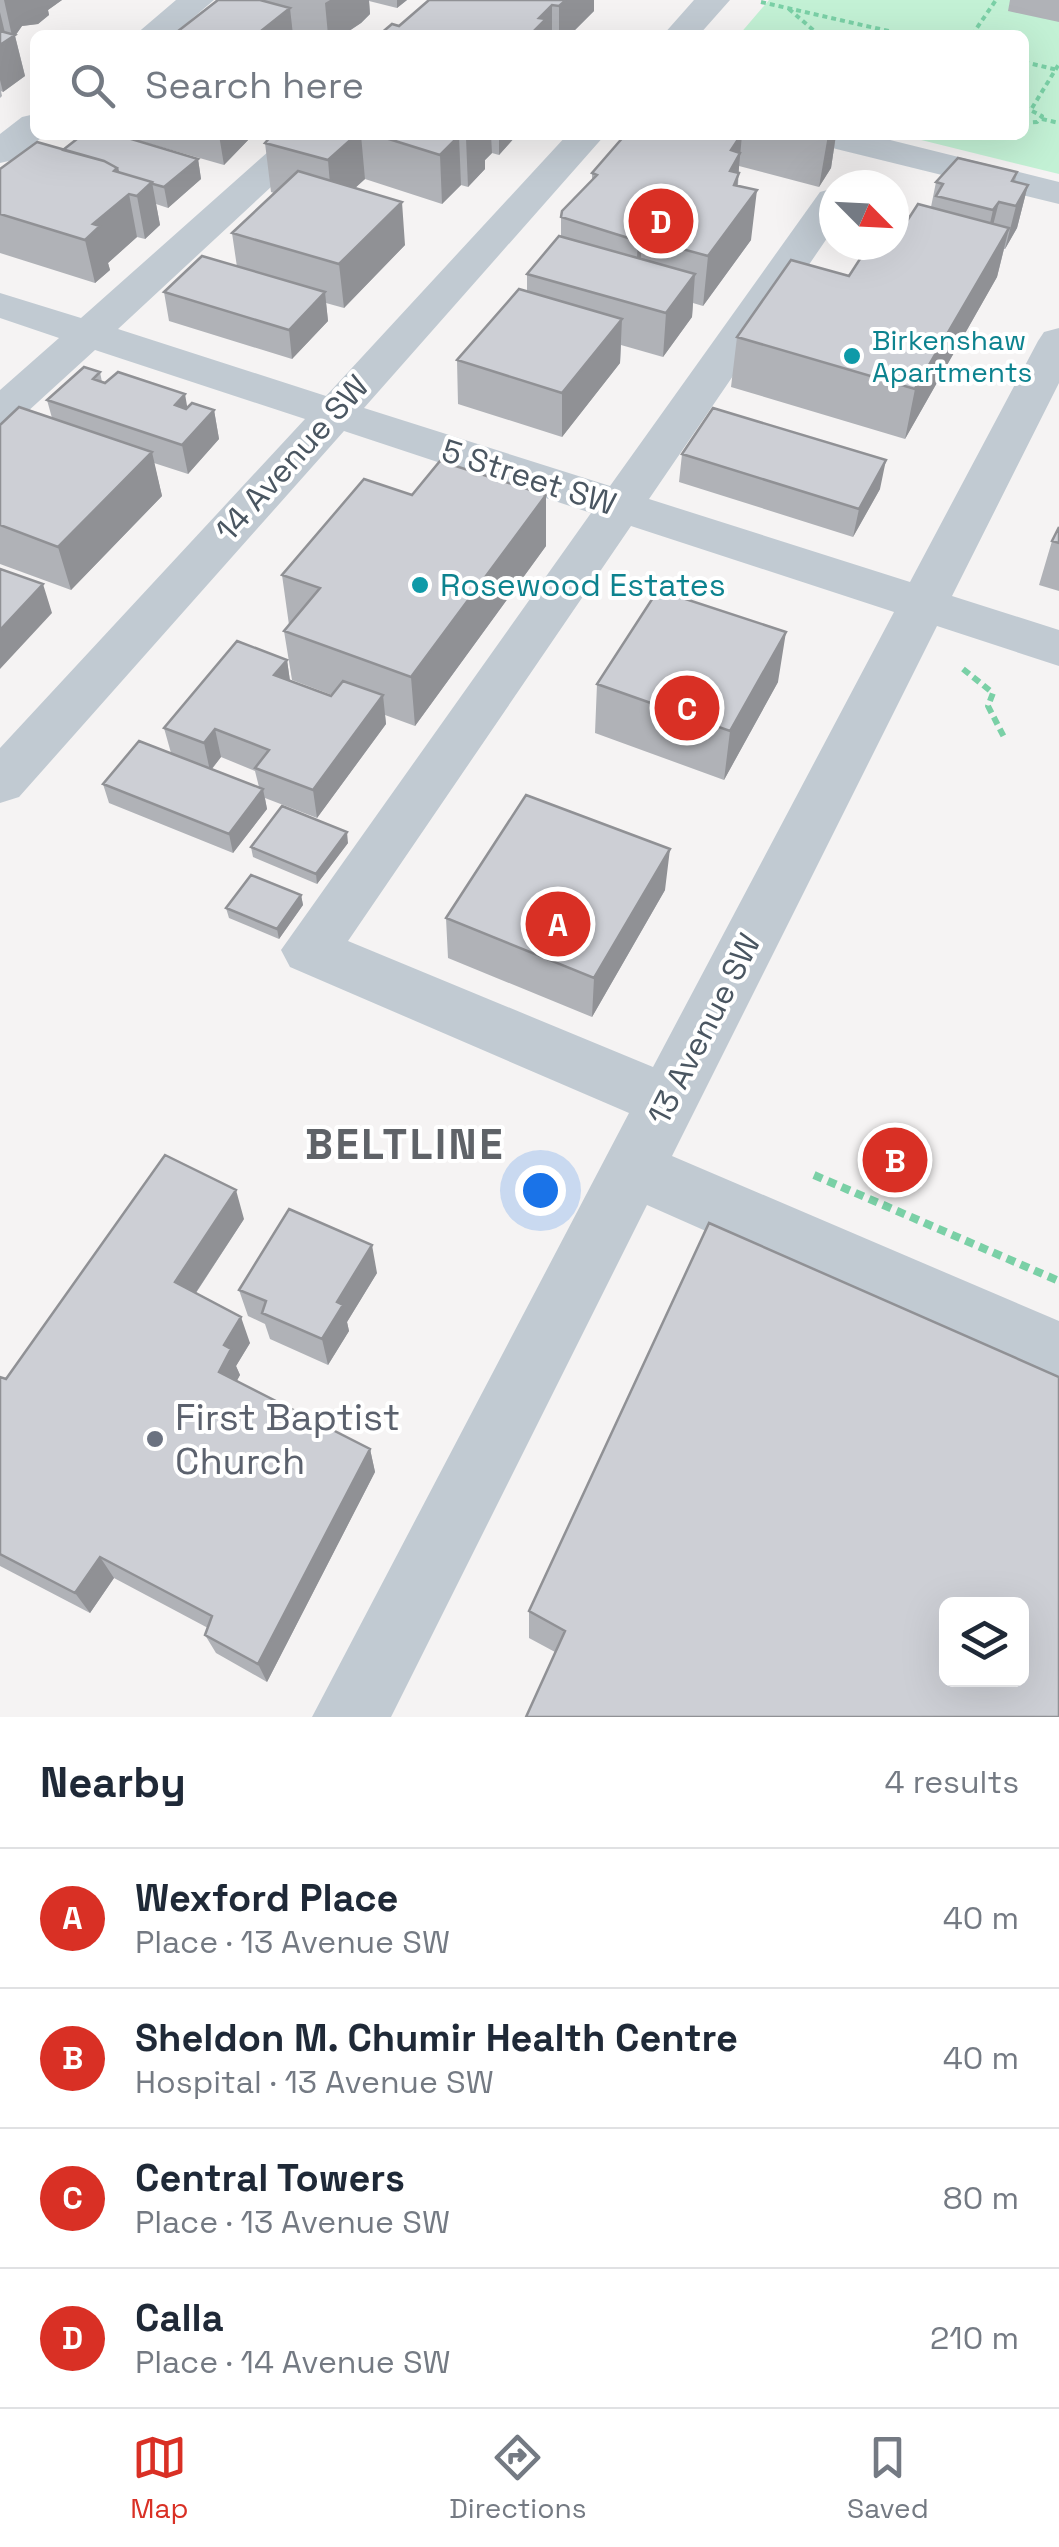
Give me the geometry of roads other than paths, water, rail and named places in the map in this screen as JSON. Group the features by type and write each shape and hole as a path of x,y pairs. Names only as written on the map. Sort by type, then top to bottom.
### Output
{"street":[{"path":"159,30 198,0"},
{"path":"685,30 713,0"},
{"path":"0,152 30,129"},
{"path":"0,413 303,140"},
{"name":"14 Avenue SW","path":"0,783 582,140"},
{"path":"846,140 1059,193"},
{"path":"855,170 872,146"},
{"path":"668,1101 310,950 819,222"},
{"name":"5 Street SW","path":"0,305 1059,648"},
{"name":"13 Avenue SW","path":"350,1717 1059,341"},
{"path":"632,1168 1059,1354"}],"place":[{"name":"Calla","path":"661,221"},
{"name":"Birkenshaw Apartments","path":"852,356"},
{"name":"Rosewood Estates","path":"420,585"},
{"name":"Central Towers","path":"687,708"},
{"name":"Wexford Place","path":"558,924"},
{"name":"Sheldon M. Chumir Health Centre","path":"895,1160"},
{"name":"First Baptist Church","path":"155,1439"}],"district":[{"name":"BELTLINE","path":"405,1144"}]}
